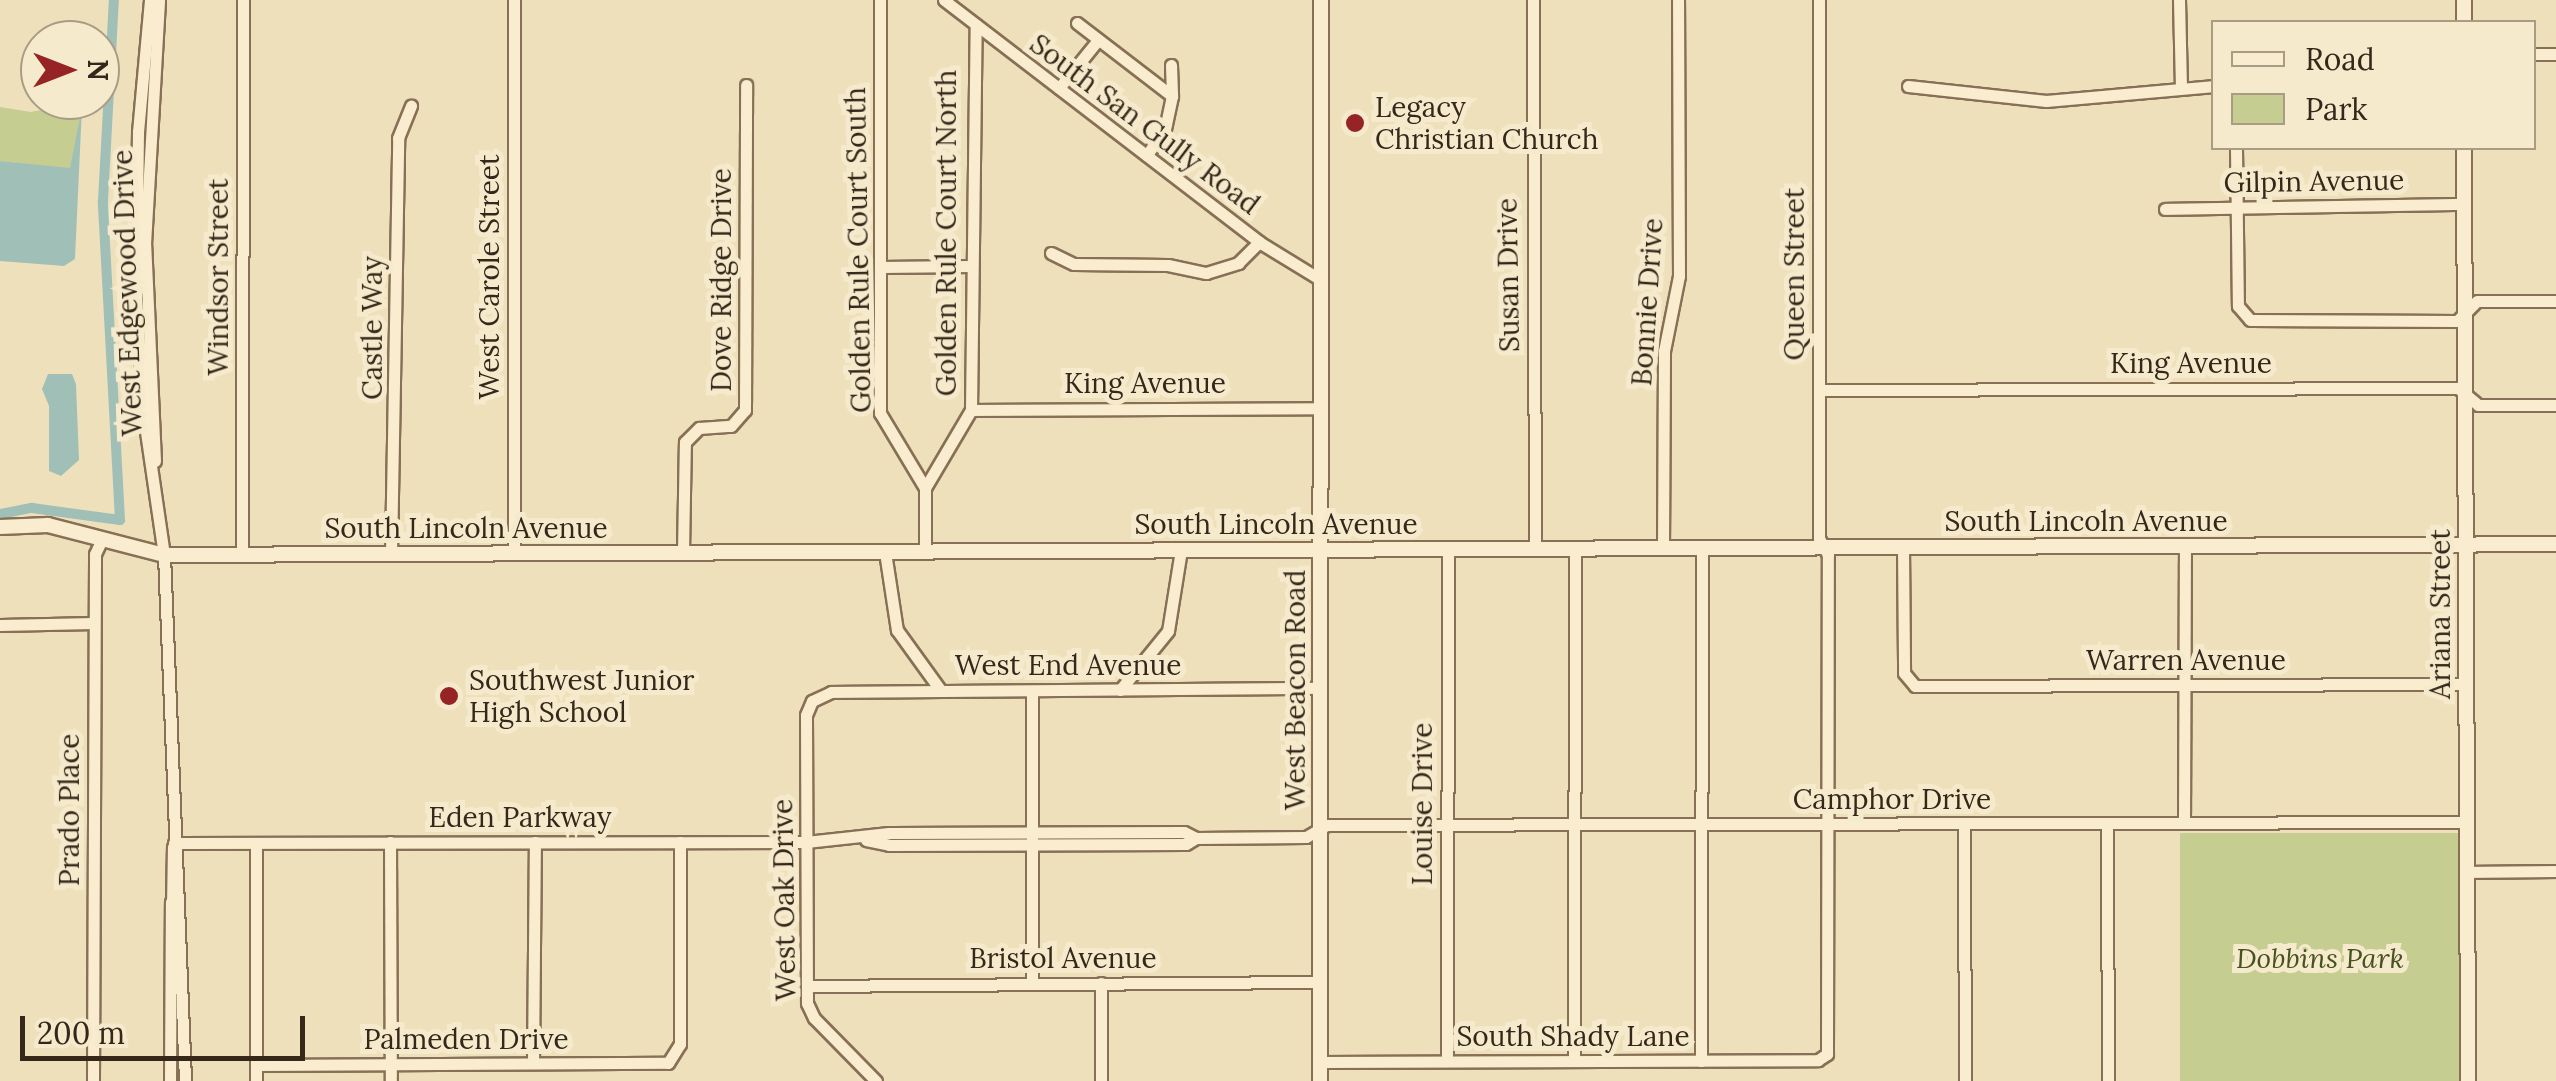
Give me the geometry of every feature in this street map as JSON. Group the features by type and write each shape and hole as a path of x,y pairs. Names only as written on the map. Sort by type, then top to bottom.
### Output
{"street":[{"name":"West Edgewood Drive","path":"150,0 135,241 144,418 154,465"},
{"name":"West Edgewood Drive","path":"159,0 145,244 154,465 164,555 185,1081"},
{"name":"Windsor Street","path":"242,554 243,0"},
{"name":"West Carole Street","path":"514,0 514,554"},
{"name":"Golden Rule Court South","path":"880,0 880,414 924,488"},
{"name":"South San Gully Road","path":"944,0 1259,242 1321,280"},
{"name":"West Beacon Road","path":"1320,1081 1321,0"},
{"name":"Susan Drive","path":"1533,0 1536,549"},
{"name":"Bonnie Drive","path":"1664,548 1664,351 1679,276 1678,0"},
{"name":"Queen Street","path":"1819,0 1819,390 1822,547 1828,555 1825,1056"},
{"path":"2179,0 2181,86"},
{"path":"1077,22 1172,96"},
{"name":"Golden Rule Court North","path":"924,488 971,410 976,25"},
{"path":"1059,88 1098,40"},
{"path":"1146,155 1165,129 1172,96 1171,65"},
{"name":"Dove Ridge Drive","path":"683,552 685,442 698,428 731,426 746,410 746,85"},
{"path":"1908,86 2046,101 2211,86"},
{"name":"Castle Way","path":"391,554 398,138 411,105"},
{"path":"2236,150 2238,306 2245,317 2458,321 2477,301 2556,301"},
{"name":"Ariana Street","path":"2464,150 2468,1081"},
{"name":"Gilpin Avenue","path":"2165,209 2464,204"},
{"path":"1051,253 1074,264 1168,265 1206,273 1238,263 1259,242"},
{"path":"880,267 971,266"},
{"name":"King Avenue","path":"1819,390 2458,388 2478,405 2556,405"},
{"name":"King Avenue","path":"971,410 1319,408"},
{"path":"924,488 924,552"},
{"name":"South Lincoln Avenue","path":"0,527 48,525 164,555 2556,544"},
{"name":"Prado Place","path":"93,1081 94,624 101,541"},
{"path":"2184,822 2185,546"},
{"name":"Warren Avenue","path":"1904,547 1908,683 2465,684"},
{"name":"Louise Drive","path":"1447,1061 1448,548"},
{"path":"1574,1061 1575,548"},
{"path":"1701,1061 1702,549"},
{"path":"1120,690 1168,630 1182,550"},
{"path":"885,552 898,630 941,691"},
{"path":"0,624 94,624"},
{"name":"West End Avenue","path":"818,696 941,691 1320,688"},
{"path":"1032,691 1032,983"},
{"name":"West Oak Drive","path":"818,696 806,716 807,986 814,1018 876,1081"},
{"name":"Camphor Drive","path":"1320,830 1447,825 2466,822"},
{"path":"2107,823 2108,1081"},
{"path":"1964,824 1965,1081"},
{"name":"Eden Parkway","path":"174,843 1032,839 1186,844 1196,838 1306,837 1320,830"},
{"path":"256,842 256,1081"},
{"path":"390,842 390,1081"},
{"path":"533,1063 534,842"},
{"name":"Palmeden Drive","path":"256,1065 656,1064 673,1058 680,1044 680,842"},
{"name":"West Edgewood Drive","path":"170,1081 174,843"},
{"path":"2467,872 2556,871"},
{"name":"West Edgewood Drive","path":"171,902 184,1009"},
{"name":"Bristol Avenue","path":"807,986 1319,982"},
{"path":"1101,1081 1102,983"},
{"name":"South Shady Lane","path":"1320,1062 1701,1061 1825,1056"}],"green space":[{"path":"0,107 20,110 20,120 80,120 71,169 0,161"},
{"name":"Dobbins Park","path":"2180,833 2460,833 2460,1081 2180,1081"}],"water":[{"path":"81,120 75,259 64,266 0,261 0,161 70,168"},
{"path":"48,374 72,374 76,384 79,460 61,476 49,471 49,406 42,389"}],"waterway":[{"path":"0,514 32,508 120,520 103,201 114,0"}],"place":[{"name":"Legacy Christian Church","path":"1355,123"},
{"name":"Southwest Junior High School","path":"449,696"}]}
